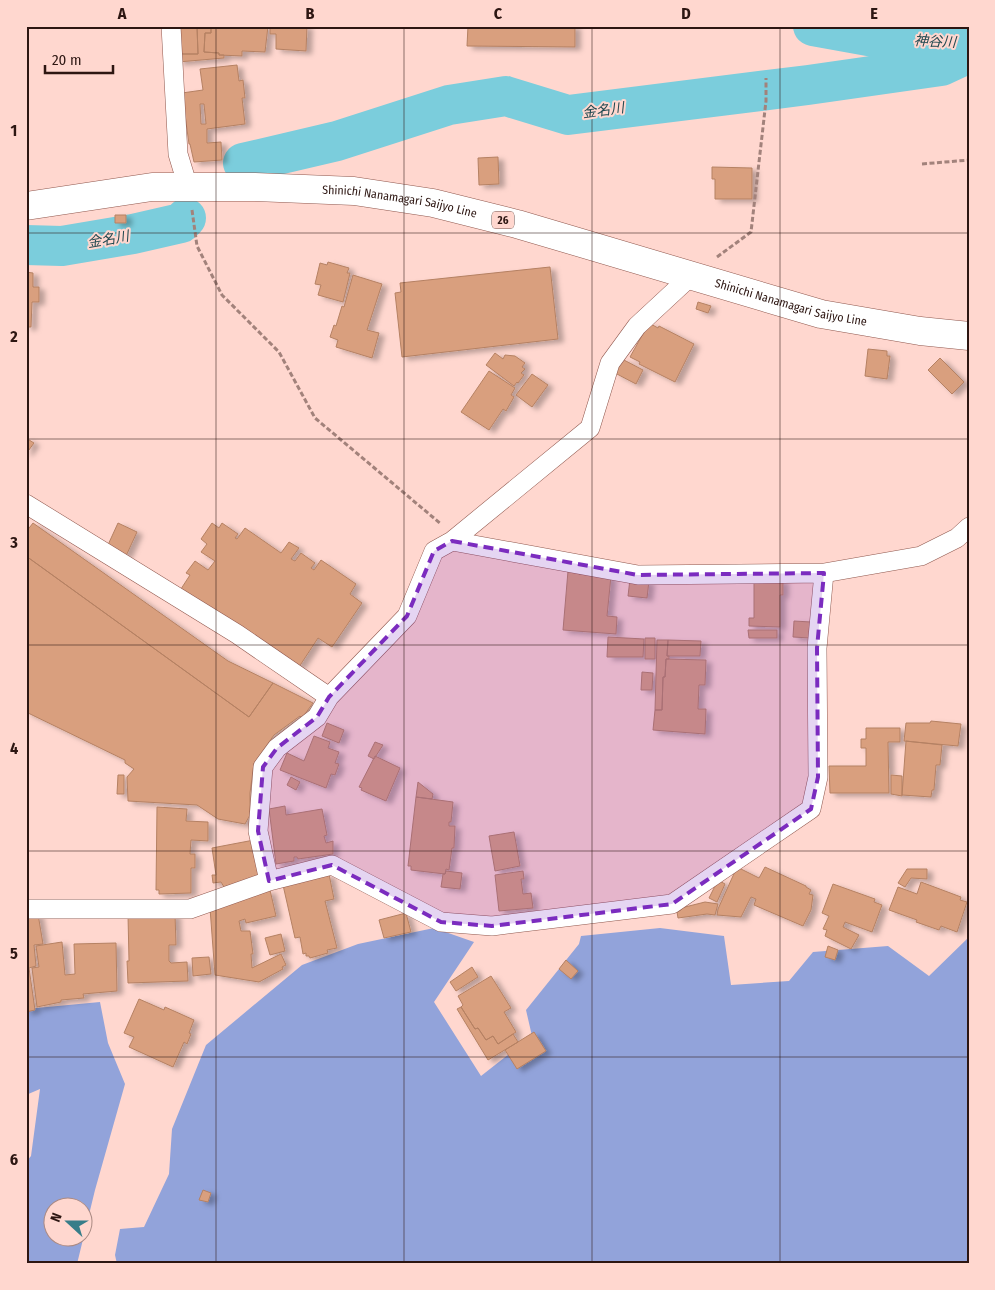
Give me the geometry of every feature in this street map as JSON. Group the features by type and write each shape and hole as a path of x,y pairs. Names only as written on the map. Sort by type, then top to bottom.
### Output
{"main road":[{"name":"Shinichi Nanamagari Saijyo Line","path":"26,206 152,188 255,187 354,191 432,202 517,224 821,314 920,331 969,336"}],"street":[{"path":"171,26 178,154 188,187"},
{"path":"269,881 258,831 263,767 277,748 317,717 329,697 406,616 434,551 452,541 590,428 610,363 637,326 692,275"},
{"path":"26,504 237,634 329,697"},
{"path":"452,541 638,575 824,573 921,556 957,538 969,528"},
{"path":"26,909 190,909 269,881 332,865 441,922 492,926 672,904 811,810 818,777 818,648 824,573"}],"path":[{"path":"692,275 751,232 766,101 766,78"},
{"path":"922,164 969,160"},
{"path":"188,187 198,246 222,295 279,352 315,418 442,525 452,541"}],"highlighted area":[{"path":"452,541 638,575 824,573 817,648 818,777 811,809 672,904 492,926 441,922 332,865 269,881 258,831 263,767 277,748 317,717 329,697 407,616 434,551"}],"shaded area":[{"path":"434,928 474,942 434,1002 481,1076 532,1036 526,1010 579,944 581,936 660,928 724,936 731,985 789,981 813,952 888,946 929,976 969,937 969,1264 117,1264 115,1255 120,1229 144,1227 169,1174 172,1129 206,1045 302,965 358,944"},
{"path":"100,1002 108,1043 125,1084 92,1202 92,1198 42,1198 42,1248 81,1248 77,1264 26,1264 26,1162 31,1156 40,1089 26,1095 26,1009"}],"building":[{"path":"178,26 197,26 198,54 178,54"},
{"path":"197,26 211,26 211,33 205,33 204,52 219,53 219,55 224,55 224,58 178,62 178,54 198,54"},
{"path":"211,26 268,26 265,52 242,51 242,56 204,52 205,33 211,33"},
{"path":"270,26 307,26 306,51 276,49 276,34 270,34"},
{"path":"468,26 575,26 575,47 467,46"},
{"path":"237,65 239,81 243,80 245,98 242,98 245,124 207,129 207,143 221,142 222,160 194,162 189,144 182,93 203,90 200,69","holes":["200,104 204,104 206,124 201,124"]},
{"path":"498,157 499,184 479,185 478,158"},
{"path":"712,167 752,168 752,199 715,199 715,179 712,179"},
{"path":"115,215 126,215 126,223 115,223"},
{"path":"328,262 349,268 347,273 350,273 343,302 318,295 321,285 315,284 320,263 327,265"},
{"path":"550,267 558,339 402,357 395,293 401,292 400,283"},
{"path":"26,272 33,273 33,287 39,287 39,302 32,302 31,327 26,327"},
{"path":"353,275 382,284 367,330 379,333 372,358 336,347 338,340 330,337 334,325 336,326 342,306 344,307"},
{"path":"698,302 711,306 708,313 696,309"},
{"path":"649,323 658,328 659,326 694,344 675,382 639,364 640,362 630,357"},
{"path":"868,349 887,351 887,356 890,356 887,379 865,376"},
{"path":"495,353 503,359 505,355 515,356 525,363 522,367 525,369 521,373 524,375 514,386 486,365"},
{"path":"940,358 964,382 952,394 928,370"},
{"path":"622,359 643,370 636,384 615,373"},
{"path":"489,371 515,388 511,395 514,397 506,411 503,409 489,430 461,412"},
{"path":"532,374 548,385 532,407 516,395"},
{"path":"26,438 34,443 26,454"},
{"path":"33,523 228,661 273,683 249,717 26,556 26,532"},
{"path":"118,523 137,532 126,556 107,547"},
{"path":"212,523 219,528 222,523 238,534 235,538 237,539 245,528 281,553 289,542 299,548 291,559 295,561 301,553 315,563 311,568 314,570 321,560 356,584 350,594 362,603 332,647 318,638 299,667 179,592 190,575 186,573 195,561 208,570 215,561 201,552 207,544 201,539"},
{"path":"26,556 249,717 273,683 313,703 302,718 300,716 274,735 254,763 250,793 250,815 245,824 218,819 197,805 128,801 127,777 134,769 125,763 125,760 26,712"},
{"path":"568,571 578,572 579,574 611,576 607,616 617,617 616,634 563,630"},
{"path":"630,579 649,581 647,598 628,596"},
{"path":"754,580 783,580 783,595 780,595 780,627 749,626 749,618 754,618"},
{"path":"794,621 811,622 810,638 793,637"},
{"path":"748,630 777,630 777,638 749,638"},
{"path":"608,637 644,639 643,657 607,657"},
{"path":"645,638 655,638 655,659 645,659"},
{"path":"657,640 668,640 667,656 669,656 669,659 666,659 665,677 663,677 662,710 655,710"},
{"path":"668,640 701,641 700,656 667,656"},
{"path":"666,659 706,660 705,685 699,685 698,709 706,709 705,734 653,730 655,710 662,710 663,677 665,677"},
{"path":"642,672 653,673 652,690 641,690"},
{"path":"931,721 961,724 958,746 904,741 906,723 930,723"},
{"path":"327,723 344,730 339,743 322,736"},
{"path":"866,728 900,728 900,742 888,742 889,793 830,793 829,766 866,766 866,748 861,748 861,739 866,739"},
{"path":"314,736 330,742 328,748 339,752 335,763 339,764 335,775 331,774 326,788 280,770 287,753 304,761"},
{"path":"906,741 942,745 940,765 936,765 934,790 932,790 931,797 902,795"},
{"path":"375,742 383,745 374,759 368,756"},
{"path":"375,756 400,768 386,801 361,790 362,788 359,787"},
{"path":"118,775 124,775 124,794 117,794"},
{"path":"891,775 902,776 902,796 891,794"},
{"path":"291,777 300,782 296,790 287,785"},
{"path":"418,782 433,794 432,799 416,797"},
{"path":"416,797 453,802 449,826 455,826 454,848 452,848 449,870 446,869 445,874 411,870 411,866 408,866"},
{"path":"285,806 286,815 322,809 327,835 324,836 326,843 333,841 333,854 298,859 294,857 294,861 276,864 269,809"},
{"path":"157,807 187,809 186,821 208,822 208,841 191,840 190,854 195,854 195,868 191,868 191,893 159,894 159,890 156,890"},
{"path":"514,832 520,866 495,871 489,836"},
{"path":"254,840 259,876 224,887 221,882 213,883 212,875 216,875 212,848"},
{"path":"737,867 759,878 765,867 811,890 809,894 813,895 811,910 803,926 754,905 756,899 751,897 741,917 717,915"},
{"path":"907,869 927,869 927,879 911,878 905,887 898,883"},
{"path":"446,871 462,873 460,889 441,887 443,874"},
{"path":"523,871 524,879 521,879 523,894 531,893 533,908 499,911 495,875"},
{"path":"329,874 334,899 325,901 337,948 327,950 328,953 310,958 306,956 306,953 303,954 300,937 295,938 283,885"},
{"path":"718,880 725,884 717,902 709,898"},
{"path":"921,882 961,897 960,900 967,902 957,932 941,926 939,930 889,910 898,887 917,894"},
{"path":"833,884 875,899 874,902 882,905 872,932 845,922 843,927 859,935 851,949 825,936 827,930 823,929 829,916 822,913"},
{"path":"270,890 276,916 246,923 245,919 239,921 241,931 250,931 253,954 251,954 252,968 281,954 286,965 282,967 283,969 259,982 215,975 210,908"},
{"path":"705,902 718,904 715,915 707,914 678,918 677,912 681,908"},
{"path":"406,913 411,932 384,938 379,920"},
{"path":"26,914 38,914 43,944 34,945 36,966 29,968 35,1010 26,1012"},
{"path":"175,914 176,945 169,945 169,961 171,963 187,962 188,981 128,983 128,915"},
{"path":"281,934 285,951 270,955 265,938"},
{"path":"62,942 65,975 75,974 74,944 116,943 117,991 83,994 84,998 61,1000 61,1002 37,1007 32,968 39,967 36,946"},
{"path":"828,946 838,950 835,960 825,957"},
{"path":"209,957 211,974 193,976 192,958"},
{"path":"566,960 578,971 571,979 559,969"},
{"path":"472,967 478,977 456,991 450,982"},
{"path":"491,976 511,1008 504,1012 516,1032 498,1044 493,1036 486,1040 478,1028 475,1029 461,1007 463,1005 458,996"},
{"path":"139,999 164,1010 165,1007 194,1020 187,1044 184,1042 173,1067 129,1047 134,1037 124,1033"},
{"path":"461,1007 475,1029 478,1028 486,1040 493,1036 498,1044 513,1034 518,1042 488,1060 457,1009"},
{"path":"534,1032 546,1051 517,1069 505,1050"},
{"path":"203,1190 211,1193 208,1202 199,1200"}],"waterway":[{"name":"神谷川","path":"813,26 874,37 969,43"},
{"name":"金名川","path":"243,163 337,141 449,105 506,96 568,115 808,85 941,66 969,53"},
{"name":"金名川","path":"26,245 62,246 133,234 181,223 186,218"}]}
